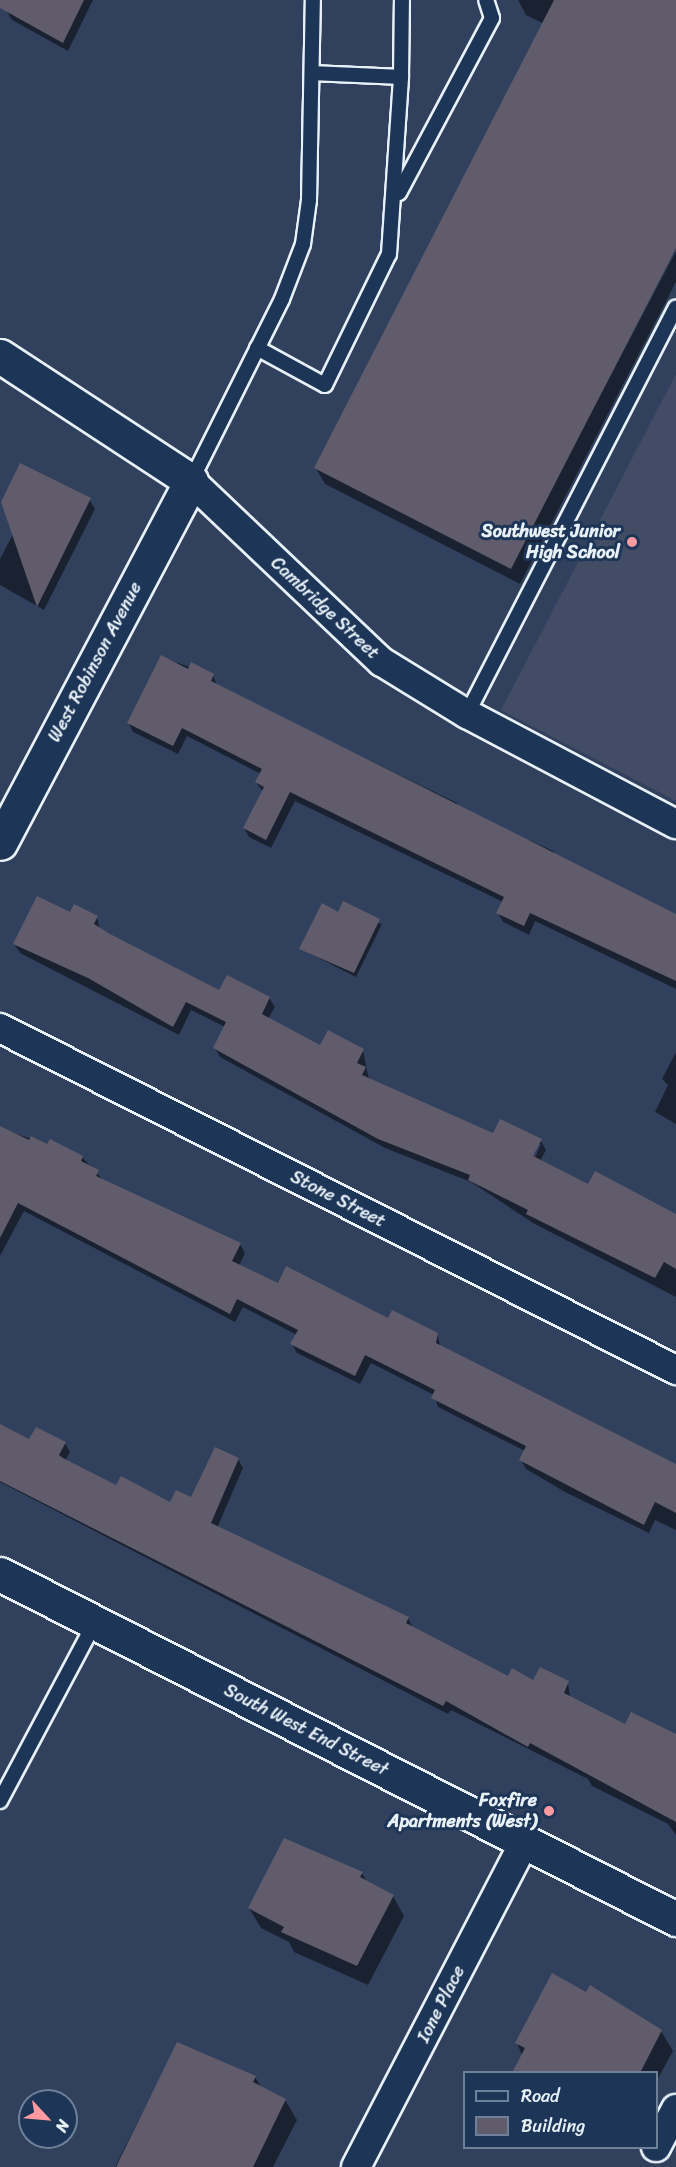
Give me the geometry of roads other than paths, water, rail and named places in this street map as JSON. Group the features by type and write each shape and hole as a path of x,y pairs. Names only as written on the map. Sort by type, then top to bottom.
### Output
{"street":[{"name":"Cambridge Street","path":"0,356 191,481 382,662 467,714 676,824"},
{"name":"West Robinson Avenue","path":"0,843 191,481"},
{"name":"Stone Street","path":"0,1028 676,1370"},
{"name":"South West End Street","path":"0,1574 676,1919"},
{"name":"Ione Place","path":"356,2167 525,1841"},
{"path":"658,2143 676,2109"},
{"path":"655,2149 649,2161 661,2167"}],"lane":[{"path":"191,481 257,348 303,244 312,73 313,0"},
{"path":"257,348 326,384 389,254 396,198 402,0"},
{"path":"396,198 492,18 486,0"},
{"path":"312,73 401,77"},
{"path":"467,714 676,308"},
{"path":"0,1801 95,1622"}],"place":[{"name":"Southwest Junior High School","path":"632,542"},
{"name":"Foxfire Apartments (West)","path":"549,1811"}]}
